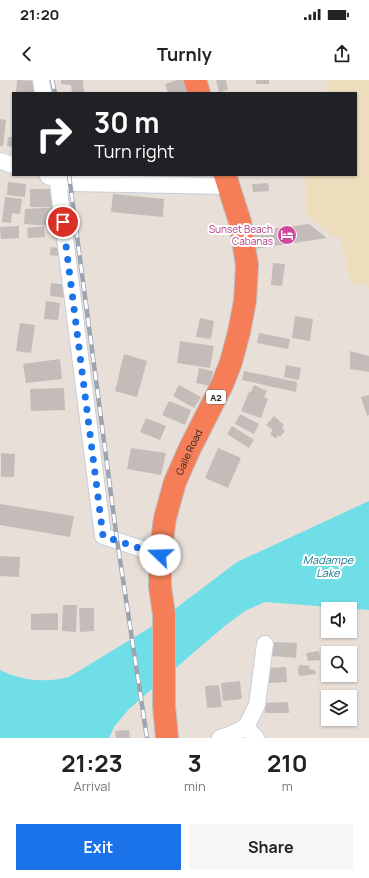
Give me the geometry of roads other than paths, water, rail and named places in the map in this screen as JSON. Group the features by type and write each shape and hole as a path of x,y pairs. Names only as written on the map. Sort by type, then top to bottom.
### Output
{"highway":[{"path":"195,80 199,92"},
{"name":"Galle Road","path":"167,738 164,706 164,614 160,587 160,555 165,518 175,482 190,448 222,385 239,332 245,301 247,265 240,222 227,181"}],"street":[{"path":"41,80 43,92"},
{"path":"0,161 12,165"},
{"path":"160,555 103,536 53,176 71,183 227,181"},
{"path":"220,738 230,735 251,733 258,705 265,644"}],"water":[{"name":"Madampe Lake","path":"369,501 369,610 357,609 357,602 321,602 321,606 265,602 245,611 193,653 128,710 114,727 109,738 0,738 0,670 17,677 34,680 52,680 69,677 151,627 237,562"}],"railway":[{"path":"52,80 55,92"},
{"path":"69,176 117,540 147,738"}],"place":[{"name":"Sunset Beach Cabanas","path":"287,235"}]}
